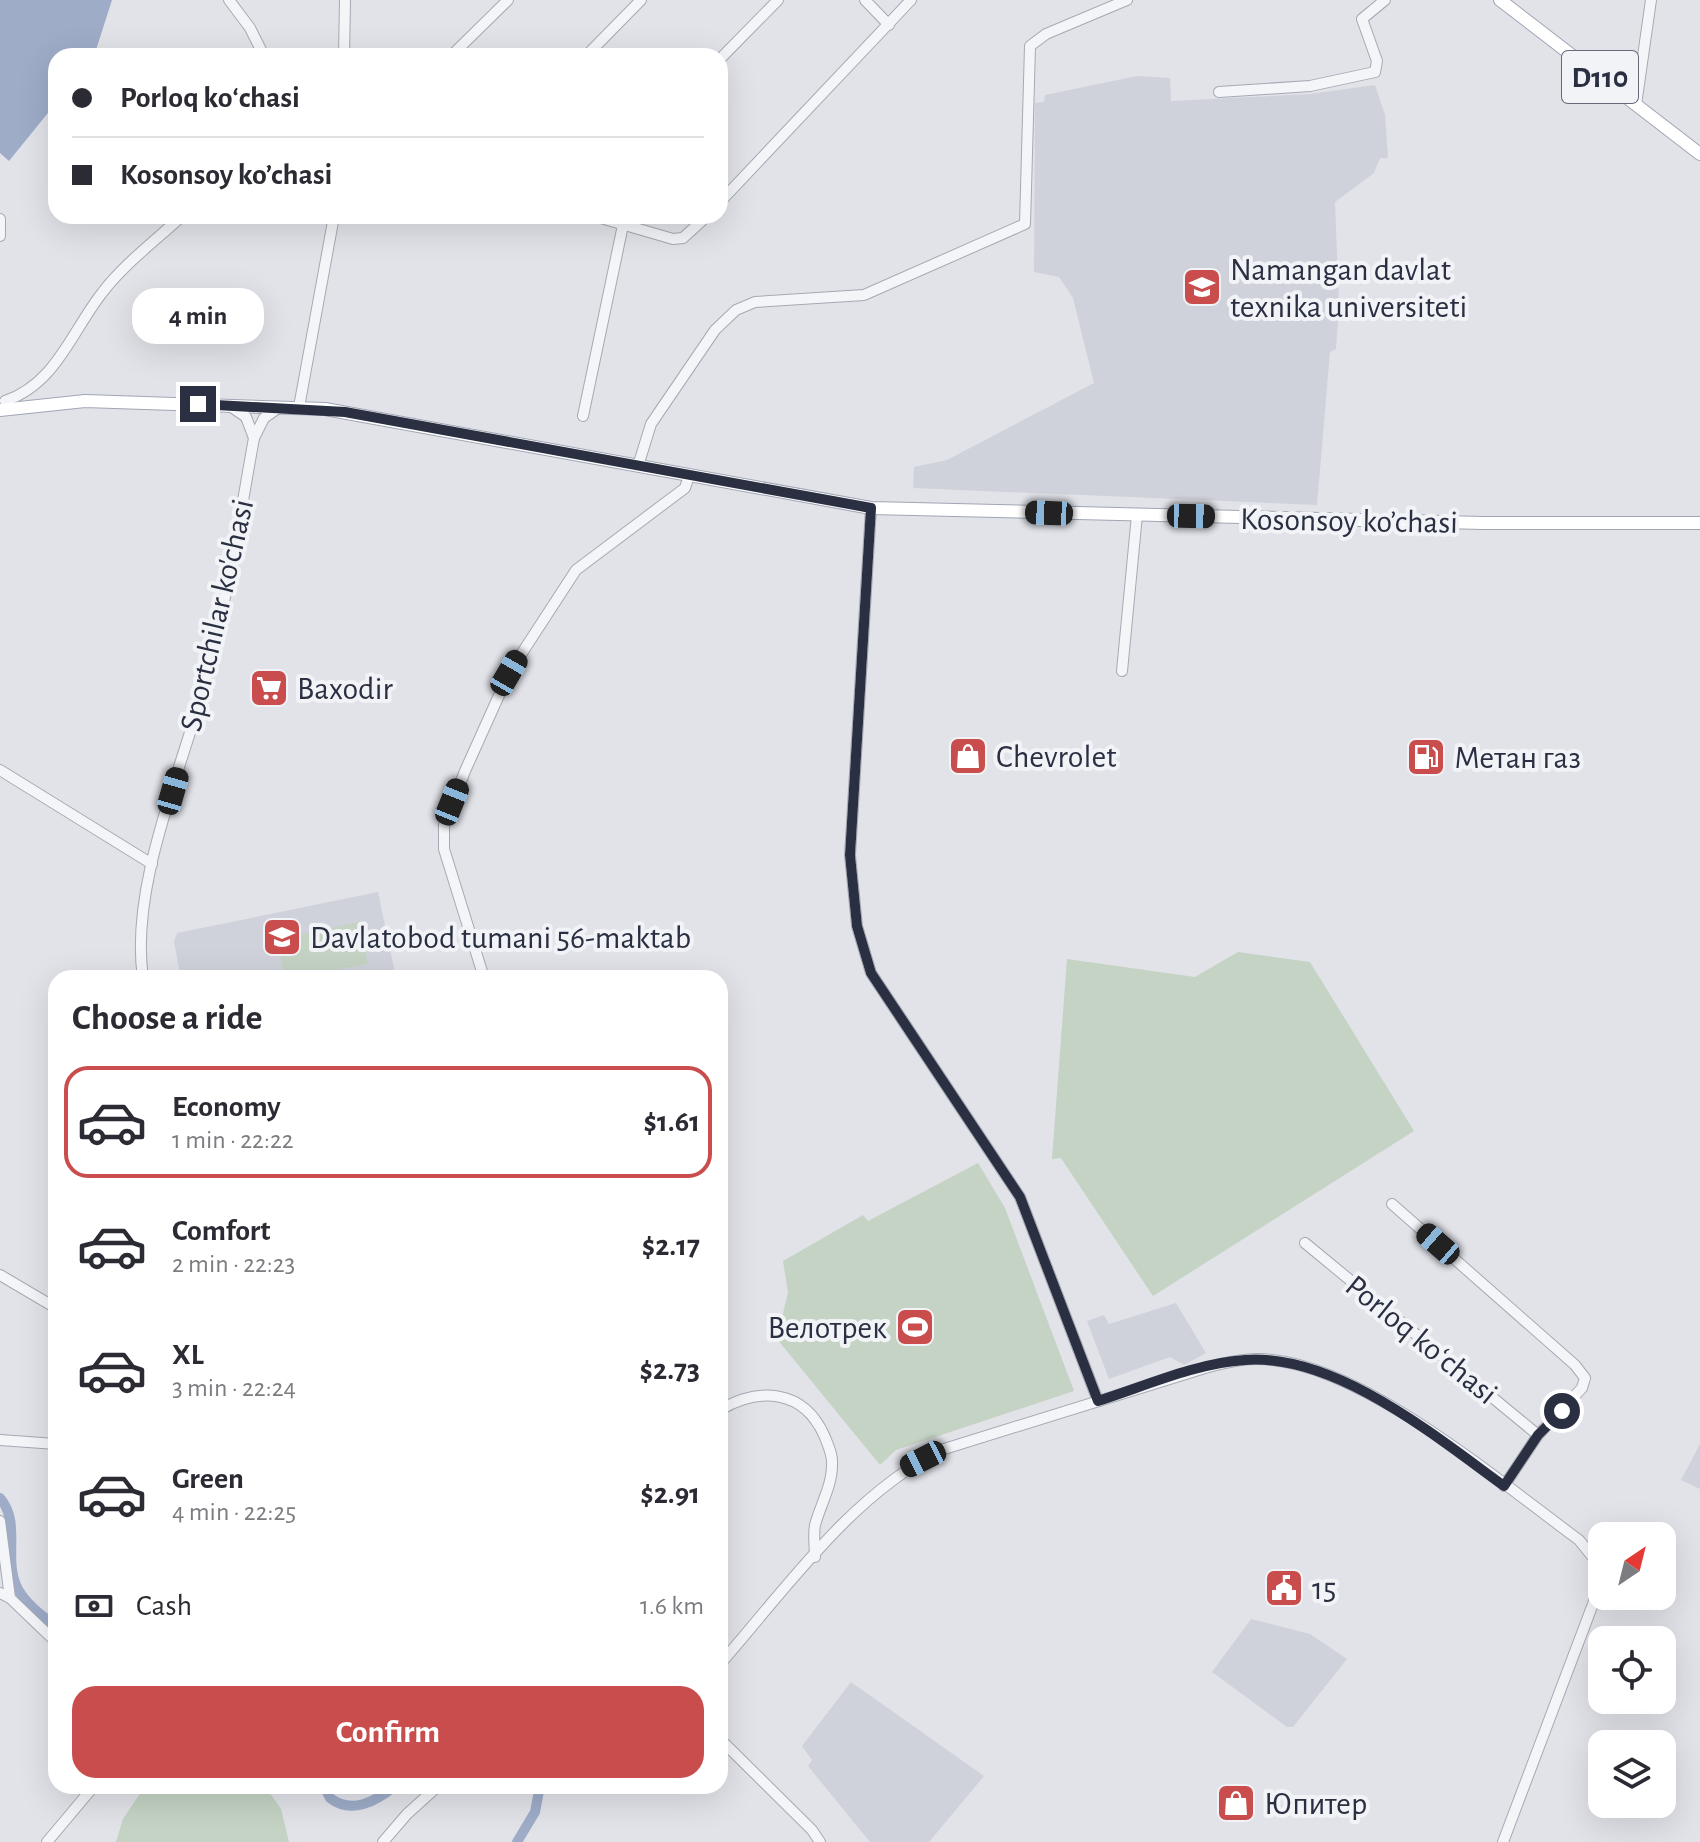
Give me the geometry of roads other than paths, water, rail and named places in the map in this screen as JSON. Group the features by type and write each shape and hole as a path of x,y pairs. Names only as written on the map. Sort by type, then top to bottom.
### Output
{"main road":[{"name":"D110","path":"1500,0 1700,154"},
{"name":"Kosonsoy ko’chasi","path":"2,403 85,401 299,407 345,412 871,508 1483,523 1700,523"}],"street":[{"path":"229,0 250,28 260,48"},
{"path":"344,48 345,0"},
{"path":"459,48 508,0"},
{"path":"594,48 641,0"},
{"path":"728,51 778,0"},
{"path":"865,0 889,25"},
{"path":"728,194 911,0"},
{"path":"1219,92 1310,86 1375,72 1377,61 1362,19 1385,0"},
{"path":"1636,105 1651,0"},
{"path":"638,466 651,424 715,330 736,310 755,302 864,295 1025,224 1030,46 1046,34 1120,1"},
{"path":"0,219 0,236"},
{"path":"2,403 18,396 52,368 71,345 103,290 173,224"},
{"path":"299,407 333,224"},
{"path":"620,224 673,239 683,238 698,224"},
{"path":"583,416 623,225"},
{"path":"228,405 246,417 254,438"},
{"path":"254,438 264,418 280,407"},
{"name":"Sportchilar ko'chasi","path":"143,970 143,907 152,864 208,672 228,584 254,438"},
{"path":"482,970 444,849 444,825 465,771 509,673 570,578 598,551 685,488 689,476"},
{"path":"871,508 850,855 853,903 862,949 884,996 1020,1197 1098,1401"},
{"path":"1122,671 1137,515"},
{"path":"0,770 152,864"},
{"path":"1392,1204 1575,1365 1585,1378 1582,1388 1538,1435 1504,1486"},
{"name":"Porloq koʻchasi","path":"1305,1243 1538,1435"},
{"path":"0,1275 48,1303"},
{"path":"728,1655 874,1492 904,1469 941,1450 1229,1362 1283,1361 1322,1374 1397,1409 1579,1540 1600,1566 1599,1588 1503,1842"},
{"path":"728,1405 740,1398 766,1393 784,1397 803,1406 819,1426 833,1464 814,1528 815,1557"},
{"path":"0,1440 48,1443"},
{"path":"0,1521 5,1596 48,1635"},
{"path":"728,1747 807,1825 820,1842"},
{"path":"47,1842 87,1794"},
{"path":"383,1842 429,1794"}],"water":[{"path":"0,0 112,0 97,48 48,48 48,113 9,161 0,153"}],"waterway":[{"path":"0,1498 10,1518 11,1563 16,1585 28,1603 48,1620"},
{"path":"328,1794 338,1803 355,1806 384,1794"},
{"path":"517,1842 535,1812 538,1794"}],"place":[{"name":"Namangan davlat texnika universiteti","path":"1202,287"},
{"name":"Baxodir","path":"269,688"},
{"name":"Chevrolet","path":"968,756"},
{"name":"Метан газ","path":"1426,757"},
{"name":"Davlatobod tumani 56-maktab","path":"282,937"},
{"name":"Велотрек","path":"915,1327"},
{"name":"15","path":"1284,1588"},
{"name":"Юпитер","path":"1236,1803"}]}
